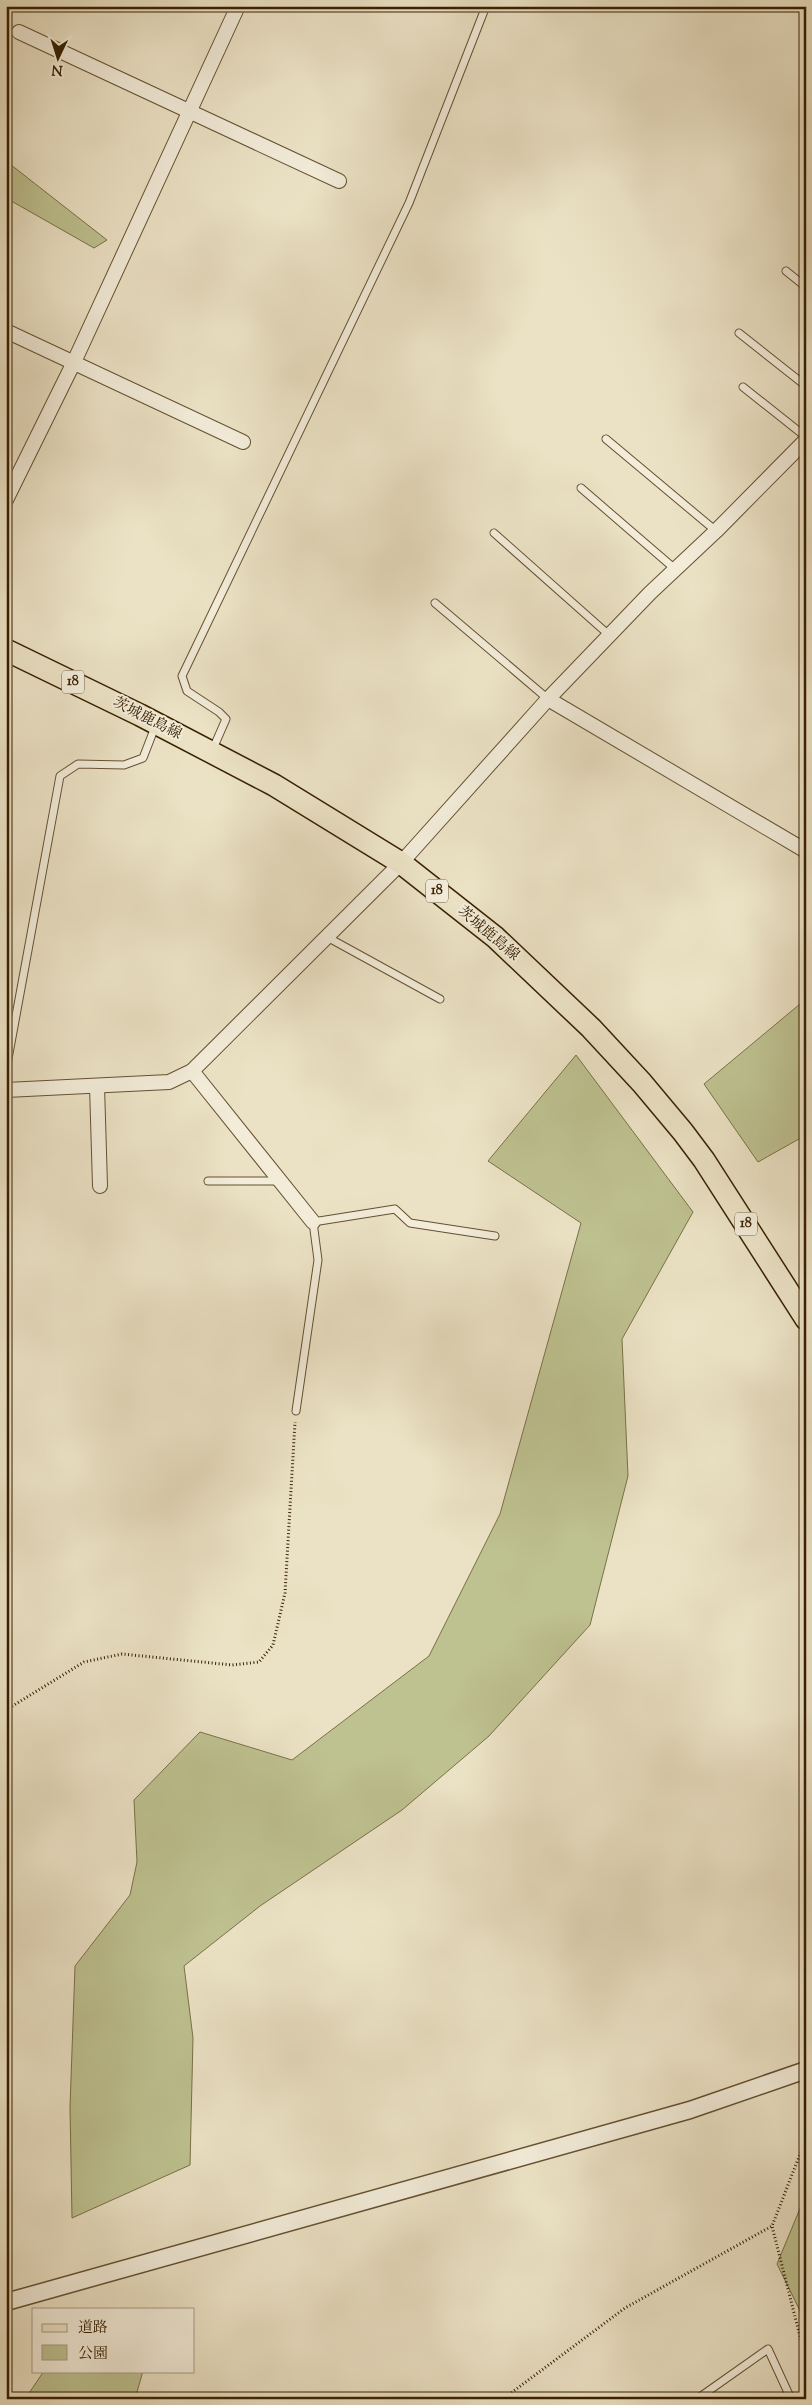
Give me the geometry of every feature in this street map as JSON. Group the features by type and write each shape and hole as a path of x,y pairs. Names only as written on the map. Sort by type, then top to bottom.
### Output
{"main road":[{"name":"茨城鹿島線","path":"6,650 148,719 274,785 401,863 495,937 591,1028 636,1076 683,1132 709,1168 806,1319"}],"street":[{"path":"6,500 74,362 238,6"},
{"path":"19,32 339,182"},
{"path":"6,330 243,442"},
{"path":"6,1090 169,1082 192,1071 401,863 609,634 716,531 806,439"},
{"path":"548,699 806,852"},
{"path":"192,1071 314,1222"},
{"path":"97,1086 100,1186"},
{"path":"6,2302 690,2110 806,2070"}],"lane":[{"path":"211,752 226,719 219,712 187,691 182,676 409,203 486,6"},
{"path":"786,271 806,287"},
{"path":"739,333 806,386"},
{"path":"743,387 806,439"},
{"path":"606,439 716,531"},
{"path":"581,488 675,569"},
{"path":"494,532 609,634"},
{"path":"435,603 548,699"},
{"path":"6,1070 60,776 78,764 124,765 143,758 148,719"},
{"path":"327,937 440,999"},
{"path":"208,1181 280,1181"},
{"path":"296,1411 318,1260 314,1222 396,1209 410,1223 496,1236"},
{"path":"698,2399 768,2349 791,2399"}],"path":[{"path":"6,1710 84,1662 122,1654 232,1665 259,1662 273,1645 286,1593 296,1411"},
{"path":"806,2139 772,2226 806,2360"},
{"path":"503,2399 625,2308 772,2226"}],"green space":[{"path":"6,161 107,240 94,248 6,198"},
{"path":"806,999 806,1135 758,1162 704,1084"},
{"path":"576,1055 693,1212 622,1339 628,1476 590,1625 489,1736 402,1810 260,1906 184,1966 193,2038 190,2165 72,2218 70,2107 75,1966 130,1895 137,1862 134,1800 200,1732 292,1760 429,1656 500,1514 581,1223 488,1161"},
{"path":"806,2194 806,2323 777,2264"},
{"path":"43,2372 143,2372 135,2399 25,2399"}]}
